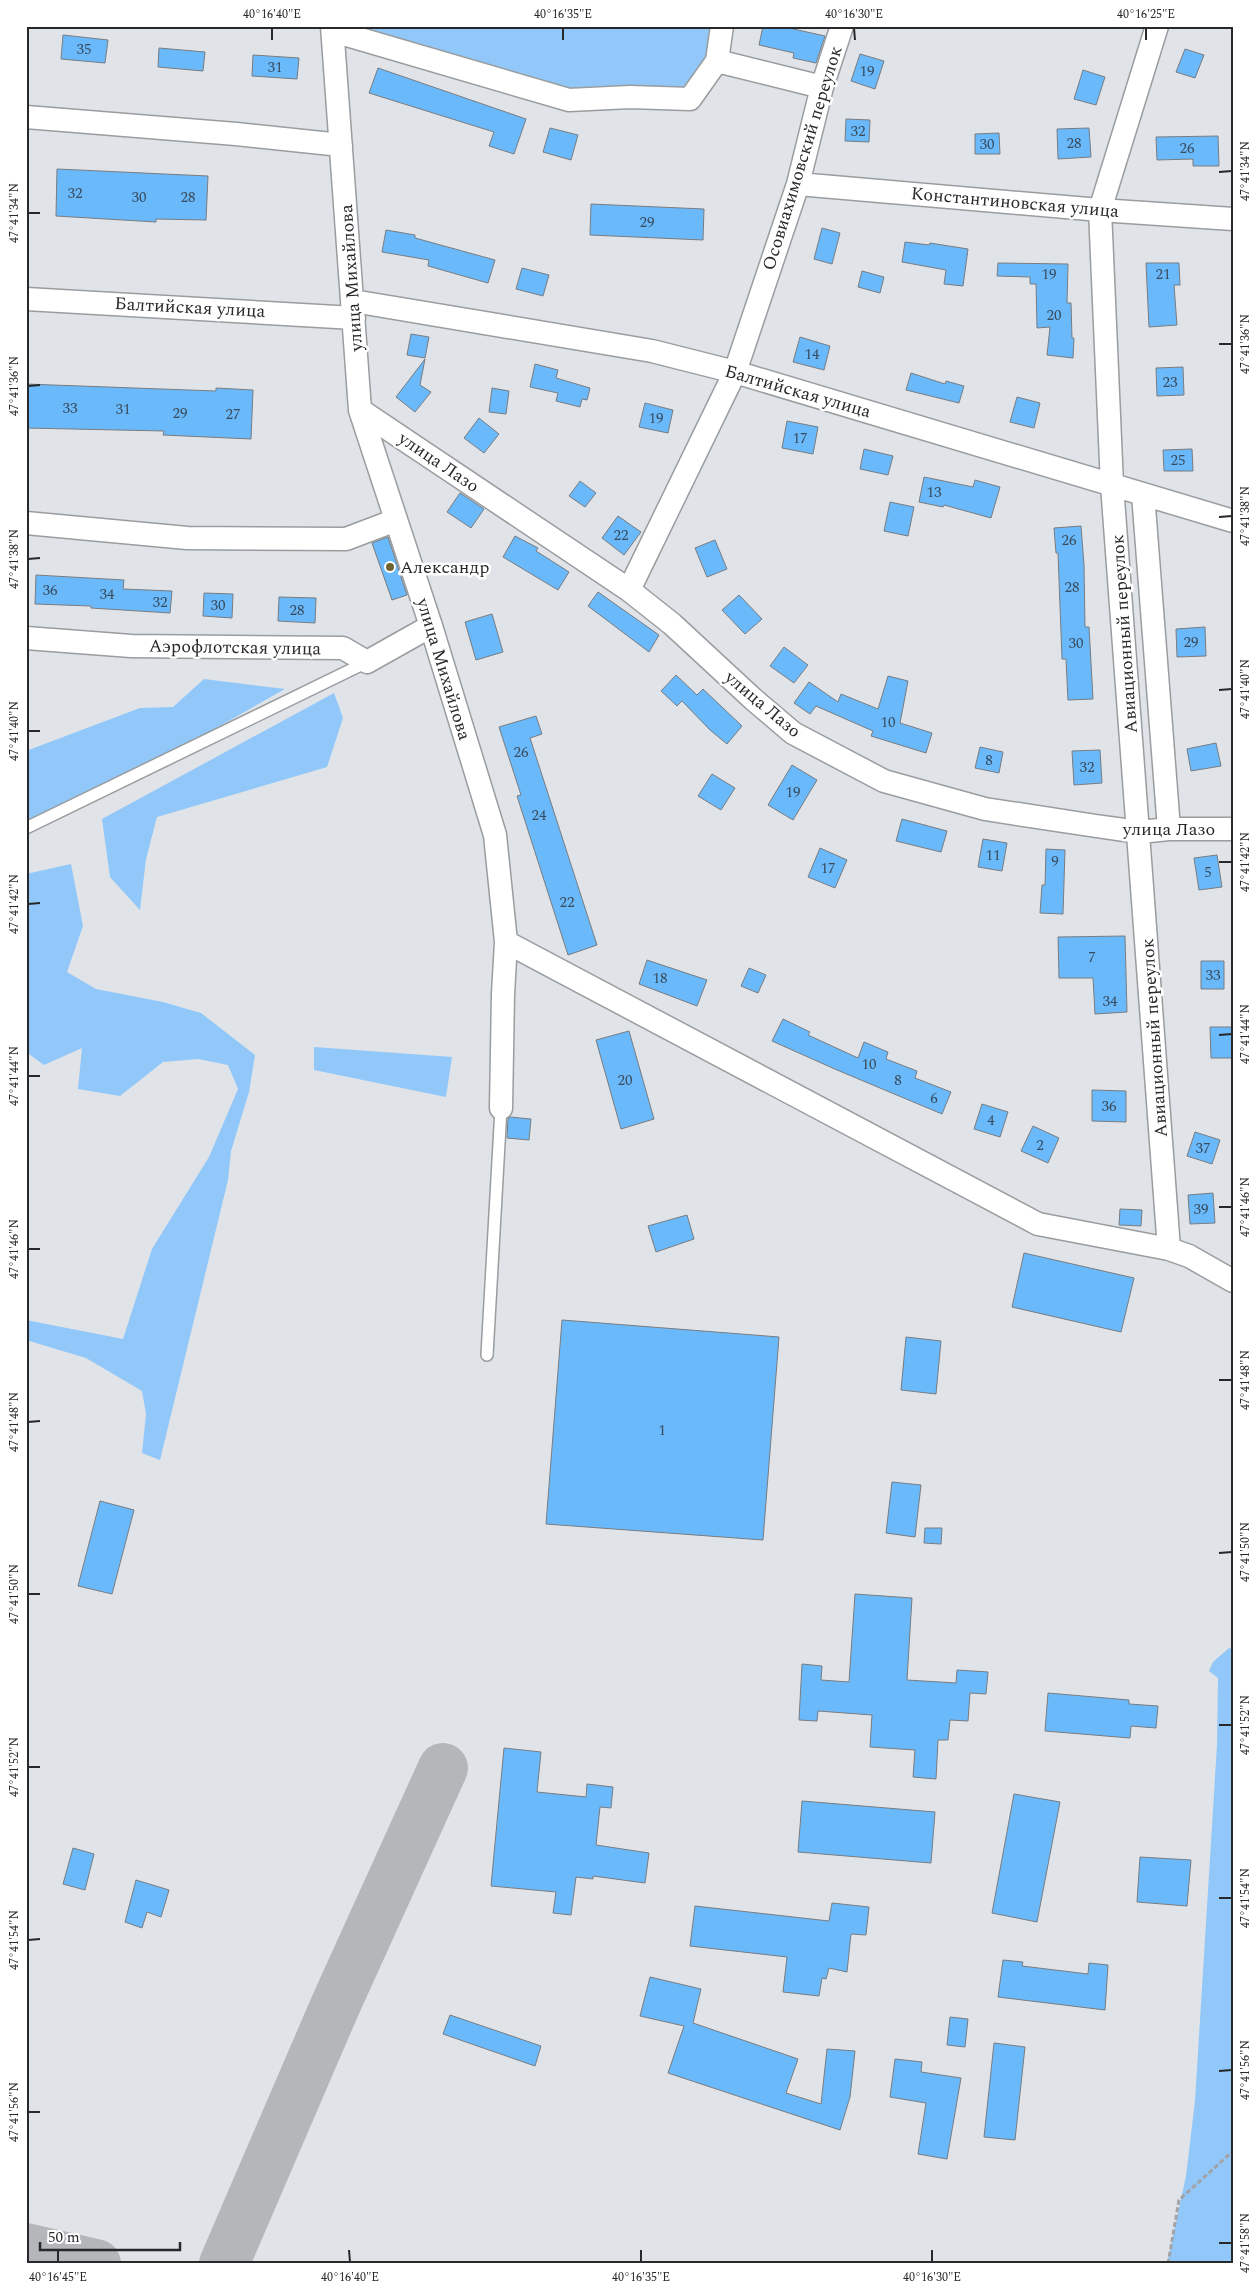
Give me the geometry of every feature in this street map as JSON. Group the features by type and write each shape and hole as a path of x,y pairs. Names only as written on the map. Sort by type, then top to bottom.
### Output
{"street":[{"path":"332,29 569,100 690,99 717,62 722,26"},
{"name":"Осовиахимовский переулок","path":"629,590 735,372 798,184 822,87 842,26"},
{"name":"Авиационный переулок","path":"1157,26 1100,210 1112,485 1169,1249"},
{"name":"улица Михайлова","path":"332,29 360,410 431,626 496,835 506,942 502,994 501,1108"},
{"path":"717,62 822,87"},
{"path":"26,117 226,133 341,146"},
{"name":"Константиновская улица","path":"798,184 1100,210 1233,219"},
{"name":"Балтийская улица","path":"26,299 354,310 652,351 735,372 1233,521"},
{"name":"улица Лазо","path":"360,410 629,590 672,624 752,698 793,732 884,781 985,809 1139,832 1168,828 1233,830"},
{"name":"Авиационный переулок","path":"1143,494 1168,828"},
{"path":"26,523 187,538 346,539 396,520"},
{"path":"366,662 431,626"},
{"name":"Аэрофлотская улица","path":"26,638 131,646 343,648 366,662"},
{"path":"506,942 1038,1224 1169,1249 1189,1256 1233,1281"}],"lane":[{"path":"26,828 366,662"},
{"path":"487,1354 501,1108"}],"path":[{"path":"1168,2264 1179,2200 1233,2151"}],"shaded area":[{"path":"348,26 712,26 706,60 686,87 569,89"},
{"path":"204,679 285,689 56,819 26,832 26,751 140,708 173,707"},
{"path":"334,693 343,718 327,767 157,817 146,859 140,910 110,877 102,819"},
{"path":"71,864 83,926 67,972 96,989 163,1002 201,1013 255,1055 249,1092 231,1151 228,1180 160,1460 142,1453 146,1414 142,1391 86,1358 26,1340 26,1320 123,1339 152,1249 209,1157 238,1089 228,1065 198,1059 163,1062 120,1096 78,1089 82,1048 44,1065 26,1052 26,874"},
{"path":"314,1047 452,1057 446,1097 314,1070"},
{"path":"1229,1648 1233,1649 1233,2264 1167,2264 1186,2176 1195,2101 1217,1745 1218,1678 1209,1671 1213,1662"}],"building":[{"path":"763,26 780,26 825,36 816,63 793,58 794,53 759,45"},
{"path":"63,35 108,40 105,63 61,59"},
{"path":"159,48 205,52 203,71 158,67"},
{"path":"1185,49 1204,55 1195,78 1176,72"},
{"path":"860,54 884,61 875,89 851,81"},
{"path":"253,55 299,58 297,79 252,76"},
{"path":"378,68 526,119 514,154 489,146 494,132 369,93"},
{"path":"1083,70 1105,77 1096,105 1074,99"},
{"path":"846,119 870,120 869,142 845,141"},
{"path":"550,128 578,135 571,160 543,152"},
{"path":"1089,128 1091,157 1058,159 1057,129"},
{"path":"999,133 1000,154 975,154 975,134"},
{"path":"1218,136 1219,166 1193,166 1193,159 1157,160 1156,137"},
{"path":"57,169 208,176 206,220 156,219 156,222 56,216"},
{"path":"591,204 704,209 703,240 590,235"},
{"path":"822,228 840,233 832,264 814,259"},
{"path":"386,230 415,235 415,238 495,260 488,283 428,266 429,260 382,252"},
{"path":"905,242 929,245 930,243 968,249 963,286 944,284 946,270 902,262"},
{"path":"998,263 1068,264 1067,303 1071,303 1072,338 1074,338 1073,358 1047,355 1050,327 1037,328 1036,284 1030,284 1030,277 997,276"},
{"path":"1146,263 1179,263 1180,285 1174,285 1177,325 1149,327"},
{"path":"522,268 549,275 543,296 516,289"},
{"path":"862,271 884,277 880,293 858,287"},
{"path":"411,334 429,337 425,358 407,355"},
{"path":"800,337 830,346 824,370 793,362"},
{"path":"425,359 420,385 431,392 415,412 396,397"},
{"path":"535,364 558,370 556,378 590,388 587,400 582,399 580,407 556,401 558,393 530,387"},
{"path":"1183,367 1184,395 1157,396 1156,368"},
{"path":"911,373 945,384 946,381 964,386 959,403 906,390"},
{"path":"26,384 216,391 216,388 253,390 251,439 163,435 164,431 26,428"},
{"path":"492,388 509,391 506,414 489,412"},
{"path":"1017,397 1040,403 1034,428 1010,422"},
{"path":"645,403 673,410 668,433 639,427"},
{"path":"479,418 499,434 484,453 464,438"},
{"path":"787,421 818,427 813,454 782,448"},
{"path":"864,449 893,456 888,475 860,469"},
{"path":"1192,449 1193,471 1164,471 1163,450"},
{"path":"924,477 973,487 975,480 1000,487 991,518 944,505 943,507 919,502"},
{"path":"580,481 596,493 585,507 569,496"},
{"path":"460,493 484,509 471,528 447,512"},
{"path":"890,502 914,507 908,536 884,531"},
{"path":"618,516 641,532 624,555 602,538"},
{"path":"1081,526 1085,627 1089,627 1093,699 1068,700 1066,659 1062,659 1058,553 1056,553 1054,528"},
{"path":"515,536 538,548 536,551 569,572 558,590 503,557"},
{"name":"Александр","path":"388,537 407,595 392,600 372,543"},
{"path":"715,540 727,569 707,577 695,548"},
{"path":"36,575 124,580 123,589 172,591 170,613 91,608 91,606 35,604"},
{"path":"598,592 659,635 649,652 588,606"},
{"path":"204,593 233,594 232,618 203,616"},
{"path":"739,595 762,619 745,634 722,610"},
{"path":"279,597 316,598 315,623 278,621"},
{"path":"492,614 503,652 476,660 465,622"},
{"path":"1205,627 1206,656 1177,657 1176,629"},
{"path":"784,647 808,665 794,683 770,666"},
{"path":"676,675 697,695 703,689 742,726 727,744 710,730 682,701 677,706 661,691"},
{"path":"888,676 908,681 900,723 932,733 926,753 871,736 873,731 816,706 810,714 794,703 809,682 838,702 841,694 878,709"},
{"path":"536,716 542,734 530,738 597,945 568,955 517,796 521,795 499,727"},
{"path":"1216,743 1221,766 1191,771 1187,749"},
{"path":"980,747 1003,752 999,773 975,768"},
{"path":"1100,750 1102,783 1074,785 1072,751"},
{"path":"792,765 817,780 793,820 768,805"},
{"path":"712,774 735,788 721,810 698,796"},
{"path":"902,819 947,831 941,852 896,841"},
{"path":"983,839 1007,843 1002,871 978,867"},
{"path":"820,848 847,860 835,888 808,877"},
{"path":"1046,849 1065,850 1063,914 1040,913 1042,885 1045,885"},
{"path":"1217,855 1222,887 1199,890 1194,858"},
{"path":"1125,936 1127,1012 1095,1014 1093,978 1059,978 1058,937"},
{"path":"647,960 707,980 697,1006 639,984"},
{"path":"1201,961 1224,961 1224,989 1201,989"},
{"path":"749,968 766,975 758,993 741,986"},
{"path":"783,1019 810,1032 808,1035 858,1058 864,1042 888,1052 886,1059 917,1071 915,1078 951,1092 942,1114 772,1041"},
{"path":"1210,1027 1232,1027 1233,1058 1211,1058"},
{"path":"629,1031 654,1119 621,1129 596,1040"},
{"path":"1092,1090 1126,1091 1126,1122 1092,1121"},
{"path":"982,1104 1008,1112 1000,1137 974,1129"},
{"path":"510,1117 531,1119 529,1140 507,1138 508,1119"},
{"path":"1033,1126 1059,1138 1048,1163 1021,1151"},
{"path":"1195,1132 1220,1140 1212,1164 1187,1156"},
{"path":"1213,1193 1215,1223 1190,1224 1188,1195"},
{"path":"1120,1209 1142,1210 1141,1226 1119,1225"},
{"path":"687,1215 694,1239 656,1252 648,1226"},
{"path":"1024,1253 1134,1278 1121,1332 1012,1307"},
{"path":"562,1320 779,1337 763,1540 546,1524"},
{"path":"906,1337 941,1341 936,1394 901,1390"},
{"path":"892,1482 921,1485 915,1537 886,1533"},
{"path":"100,1501 134,1510 112,1594 78,1586"},
{"path":"925,1528 942,1528 941,1544 924,1543"},
{"path":"855,1594 912,1598 907,1680 956,1683 957,1670 988,1672 986,1694 970,1693 968,1721 950,1720 948,1740 938,1740 936,1779 913,1777 915,1750 870,1747 872,1715 818,1711 817,1721 799,1720 802,1664 822,1666 821,1680 849,1682"},
{"path":"1048,1693 1129,1700 1129,1704 1158,1706 1156,1728 1131,1726 1130,1738 1045,1731"},
{"path":"504,1748 541,1752 537,1792 586,1797 587,1784 613,1787 611,1808 600,1807 596,1845 649,1853 645,1883 593,1876 593,1879 576,1877 571,1915 553,1913 556,1892 491,1886"},
{"path":"1014,1794 1060,1802 1037,1922 992,1913"},
{"path":"802,1801 935,1812 931,1863 798,1852"},
{"path":"73,1848 94,1854 85,1890 63,1884"},
{"path":"1140,1857 1191,1860 1187,1906 1137,1902"},
{"path":"136,1880 169,1890 161,1917 147,1912 142,1928 125,1922"},
{"path":"832,1903 869,1907 866,1935 851,1934 847,1972 829,1968 826,1979 822,1978 819,1996 783,1992 787,1957 690,1946 695,1906 829,1921"},
{"path":"1003,1960 1023,1962 1022,1966 1088,1974 1089,1963 1108,1965 1105,2010 998,1997"},
{"path":"650,1977 701,1989 693,2023 798,2059 786,2093 821,2104 827,2049 855,2051 850,2097 840,2130 668,2073 684,2026 640,2016"},
{"path":"450,2015 541,2046 535,2066 443,2034"},
{"path":"950,2017 968,2019 965,2047 947,2045"},
{"path":"994,2043 1025,2047 1015,2140 984,2137"},
{"path":"895,2059 922,2062 921,2072 961,2078 947,2159 918,2154 926,2103 890,2097"}],"taxiway":[{"path":"224,2264 335,2006 443,1768"},
{"path":"26,2248 96,2264"}],"place":[{"name":"Александр","path":"390,567"}]}
